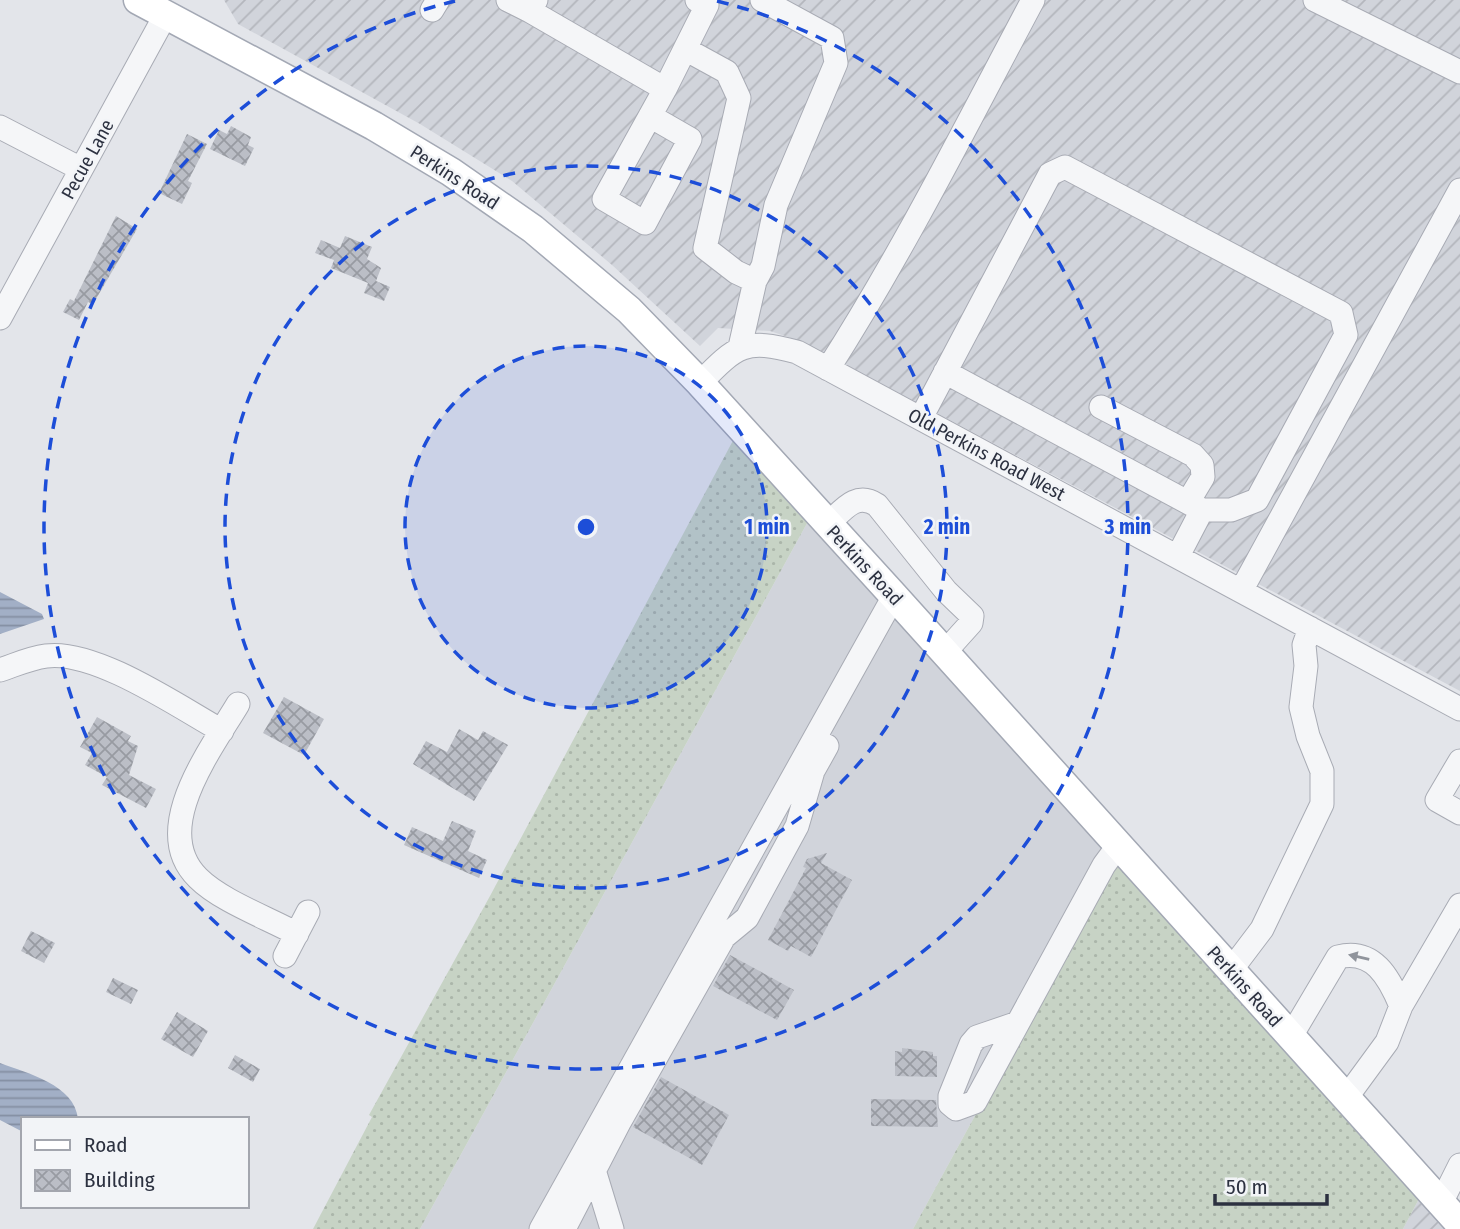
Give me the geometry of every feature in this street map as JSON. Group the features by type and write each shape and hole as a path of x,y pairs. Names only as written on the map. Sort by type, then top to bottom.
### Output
{"main road":[{"name":"Perkins Road","path":"138,0 170,7 460,178 533,229 600,283 701,383 1454,1220"}],"street":[{"path":"508,0 533,5 665,89"},
{"path":"650,116 707,5 697,0"},
{"path":"701,383 740,347 755,281 763,266 776,205 836,63 832,38 762,0"},
{"path":"828,369 862,316 966,132 1033,0"},
{"path":"1315,0 1460,72"},
{"name":"Pecue Lane","path":"0,318 170,7"},
{"path":"685,49 727,72 739,98 705,248 736,272 755,281"},
{"path":"0,127 81,169"},
{"path":"921,418 945,372 1050,174 1065,167 1341,313 1346,335 1257,500 1231,510 1195,506 945,372"},
{"path":"1241,591 1460,190"},
{"name":"Old Perkins Road West","path":"740,347 764,343 797,352 1460,709"},
{"path":"1101,407 1193,455 1202,465 1203,477 1178,556"},
{"path":"828,524 854,501 863,499 877,505 946,591 972,616 971,622 944,653"},
{"path":"564,1229 724,937 747,918 797,826 814,771 900,602"},
{"path":"541,1229 900,602"},
{"path":"1231,971 1262,929 1322,804 1322,771 1308,736 1301,707 1306,666 1304,645 1310,628"},
{"path":"0,670 47,656 82,659 108,669 222,731"},
{"path":"237,704 180,811 178,839 182,852 199,879 212,889 297,934"},
{"path":"1460,761 1437,800 1460,813"},
{"path":"1018,1023 1104,865 1118,846"},
{"path":"1346,1098 1387,1042 1401,1006 1460,905"},
{"path":"285,956 308,912"},
{"path":"1290,1036 1338,957 1345,955 1353,953 1372,960 1393,988 1401,1006"},
{"path":"1454,1220 1460,1165"},
{"path":"594,1170 612,1229"}],"shaded area":[{"path":"224,0 1460,0 1460,691 803,342 770,331 718,328 700,346 612,265 512,181 420,124 238,24"},
{"path":"811,516 1117,856 913,1229 420,1229"},
{"path":"1421,1195 1451,1229 1403,1229"}],"green space":[{"path":"737,433 811,516 420,1229 313,1229 372,1117 369,1115 490,896"},
{"path":"1117,856 1421,1195 1403,1229 913,1229"}],"water":[{"path":"0,592 42,614 44,619 0,634"},
{"path":"0,1063 36,1076 59,1089 75,1107 78,1117 21,1117 21,1131 0,1120"}],"building":[{"path":"231,126 251,137 248,145 254,148 245,166 210,149 219,130 227,134"},
{"path":"187,134 207,144 188,181 192,183 182,204 159,193"},
{"path":"116,216 137,229 93,304 88,302 79,320 63,312 70,299 74,301"},
{"path":"345,236 372,247 367,259 381,268 376,281 390,287 384,301 364,293 368,283 331,268 334,260 315,253 321,240 340,248"},
{"path":"284,697 324,719 304,755 263,733"},
{"path":"97,717 131,736 128,741 138,746 129,775 156,789 146,808 102,785 107,777 85,765 92,753 80,747"},
{"path":"459,729 478,740 483,731 508,745 474,801 413,764 426,741 447,752"},
{"path":"452,821 476,831 468,851 487,860 479,878 404,845 412,827 443,841"},
{"path":"827,853 821,863 852,880 811,957 791,946 788,951 768,940 806,868 803,867 807,859"},
{"path":"31,931 55,943 44,963 21,951"},
{"path":"730,955 794,990 777,1020 713,986"},
{"path":"113,978 138,990 131,1004 106,992"},
{"path":"177,1012 208,1031 193,1057 161,1039"},
{"path":"902,1048 933,1052 933,1056 937,1056 937,1077 895,1076 895,1051 902,1052"},
{"path":"235,1055 260,1069 253,1082 228,1068"},
{"path":"661,1077 729,1115 702,1165 633,1127"},
{"path":"871,1099 936,1100 938,1127 871,1126"}]}
